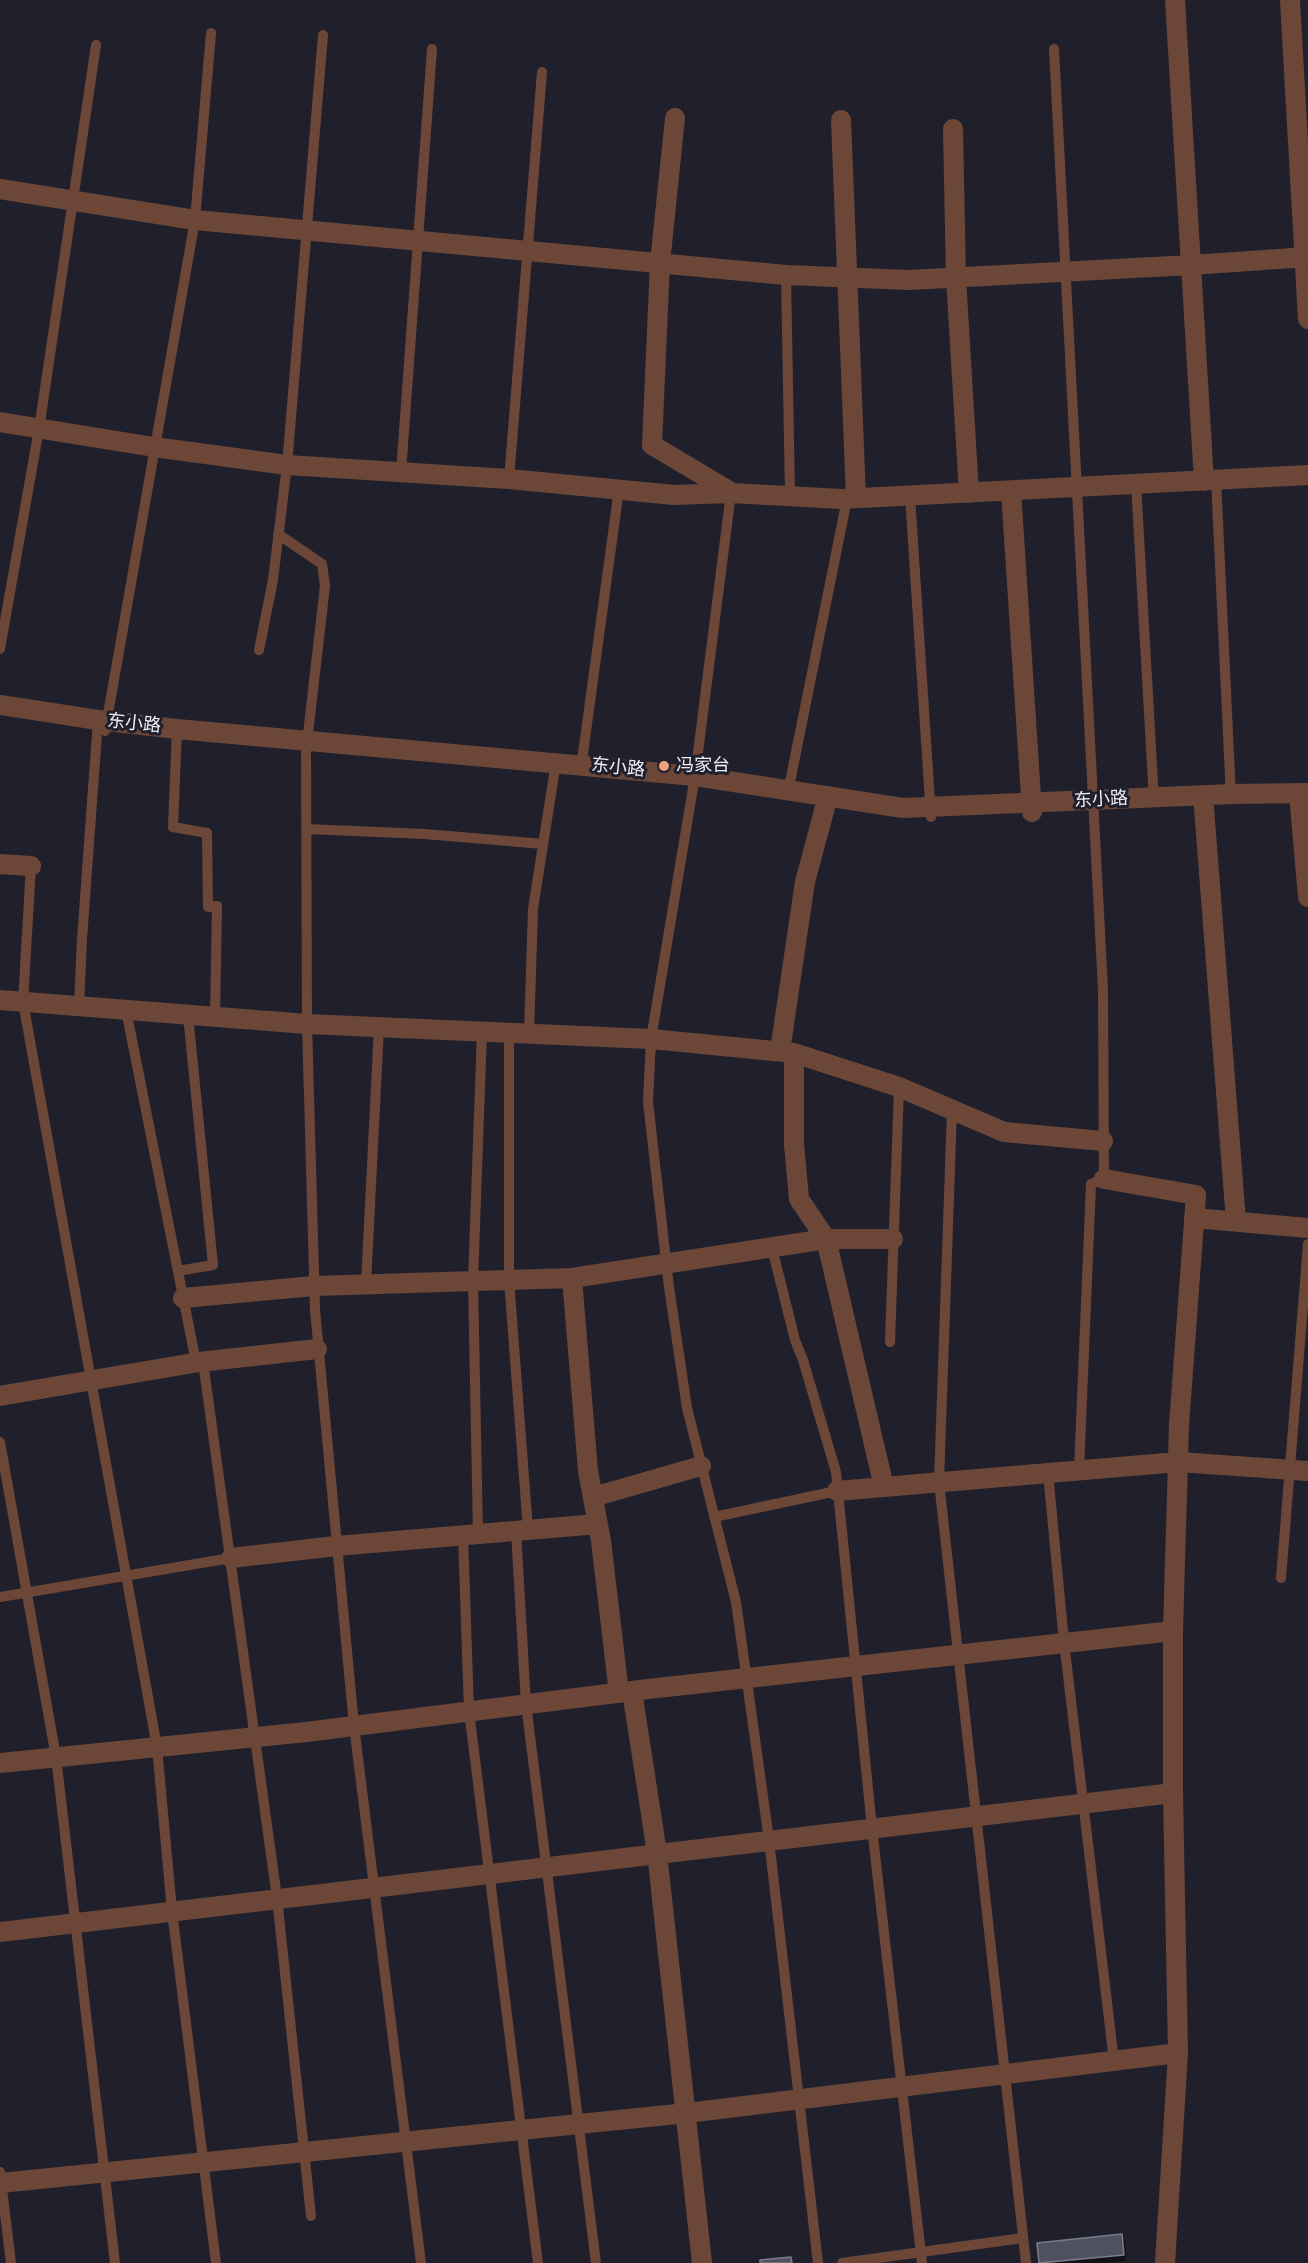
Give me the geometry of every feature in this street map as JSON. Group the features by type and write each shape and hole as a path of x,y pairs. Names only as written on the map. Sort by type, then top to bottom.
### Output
{"street":[{"path":"1175,0 1191,266 1210,480"},
{"path":"1290,0 1308,319"},
{"path":"675,118 660,263 652,445 731,493"},
{"path":"841,120 848,276 852,498"},
{"path":"953,129 956,278 969,493"},
{"path":"0,189 195,220 786,275 909,280 1191,266 1306,257"},
{"path":"0,422 154,447 287,465 509,479 674,495 731,493 852,498 1308,475"},
{"path":"1011,490 1031,807"},
{"name":"东小路","path":"0,705 102,725"},
{"name":"东小路","path":"0,716 306,746 694,779 827,799 899,816 931,812 1204,799 1304,798"},
{"path":"1304,798 1308,897"},
{"path":"827,799 805,882 787,1052 794,1144 799,1199 826,1239 884,1487"},
{"path":"1204,799 1236,1221"},
{"path":"0,864 31,866"},
{"path":"0,1000 307,1024 651,1039 787,1052 898,1087 1004,1132 1102,1141"},
{"path":"1104,1179 1196,1195 1178,1462 1173,1631 1173,1792 1178,2053 1165,2263"},
{"path":"1194,1218 1308,1228"},
{"path":"183,1299 314,1286 572,1278 826,1239 894,1239"},
{"path":"572,1278 588,1471 626,1692 657,1853 702,2263"},
{"path":"0,1396 199,1362 317,1350"},
{"path":"837,1491 1178,1462 1299,1470"},
{"path":"593,1497 701,1466"},
{"path":"231,1558 336,1546 598,1524"},
{"path":"0,1762 256,1737 746,1678 1173,1631"},
{"path":"0,1932 1173,1792"},
{"path":"0,2179 104,2173 523,2130 1178,2053"}],"lane":[{"path":"79,1006 82,927 102,725 195,220 211,33"},
{"path":"259,650 273,580 287,465 323,35"},
{"path":"0,650 39,429 96,45"},
{"path":"401,472 432,49"},
{"path":"1054,49 1103,990 1104,1179 1091,1184 1079,1470"},
{"path":"509,479 542,72"},
{"path":"786,275 790,496"},
{"path":"1210,480 1231,798"},
{"path":"1136,484 1154,802"},
{"path":"581,768 619,489"},
{"path":"731,493 694,779 651,1039 648,1102 666,1265 687,1408 736,1602 769,1840 818,2263"},
{"path":"910,496 931,812"},
{"path":"787,793 852,498"},
{"path":"278,534 322,564 325,586 306,746 307,1024 317,1350 354,1726 421,2263"},
{"path":"177,734 173,827 207,833 208,907 217,906 215,1017"},
{"path":"555,766 533,909 519,1033 509,1280 522,1530 526,1704 596,2263"},
{"path":"306,829 425,834 543,843"},
{"path":"31,866 23,1002 157,1747 172,1911 216,2263"},
{"path":"126,1010 195,1357 204,1369 277,1898 311,2216"},
{"path":"178,1271 213,1265 189,1015"},
{"path":"366,1284 379,1028"},
{"path":"482,1032 473,1281 469,1711 538,2263"},
{"path":"890,1342 898,1087"},
{"path":"952,1110 939,1482 1026,2263"},
{"path":"1281,1578 1299,1470 1308,1244"},
{"path":"772,1248 795,1340 836,1472 872,1828 922,2258"},
{"path":"0,1442 56,1757 115,2263"},
{"path":"1048,1473 1064,1642 1114,2061"},
{"path":"714,1517 837,1491"},
{"path":"0,1597 231,1558"},
{"path":"0,2179 11,2263"},
{"path":"842,2263 922,2258 1023,2238"}],"building":[{"path":"1122,2234 1124,2255 1039,2263 1037,2243"},
{"path":"791,2257 792,2263 760,2263 760,2260"}],"place":[{"name":"冯家台","path":"664,766"}]}
